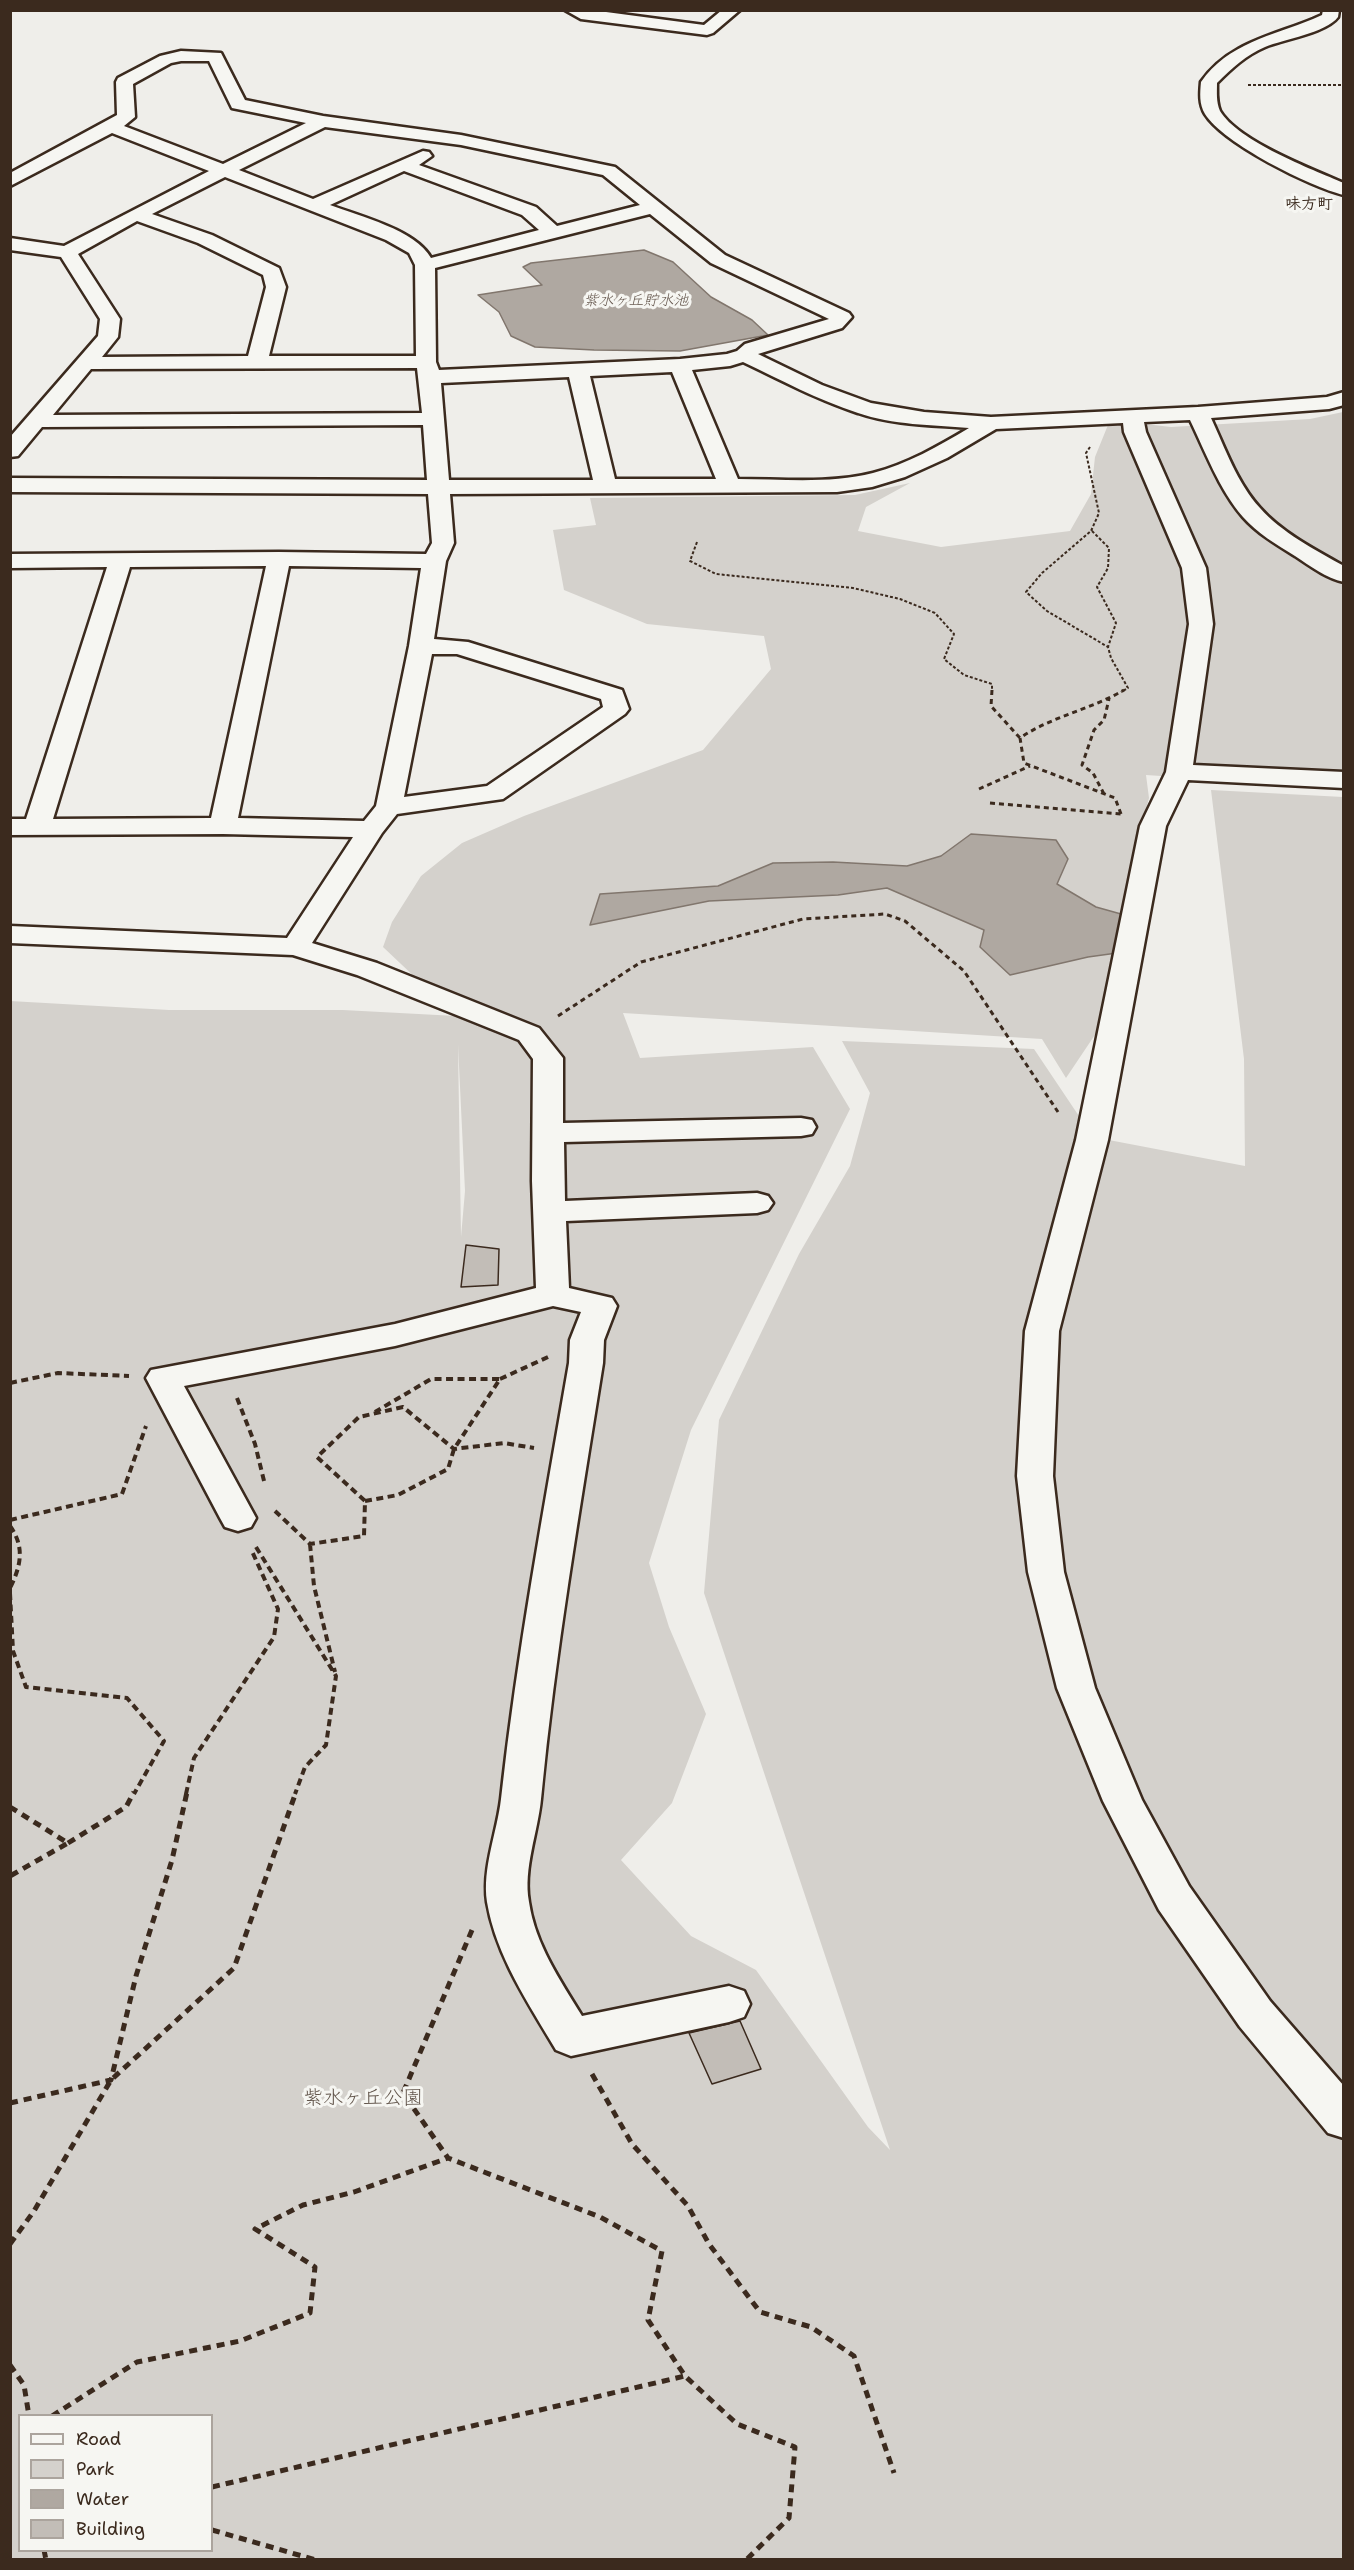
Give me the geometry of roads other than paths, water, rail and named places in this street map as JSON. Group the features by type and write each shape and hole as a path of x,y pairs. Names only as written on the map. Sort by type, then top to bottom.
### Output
{"street":[{"path":"573,10 581,14 707,30 732,10"},
{"path":"1331,10 1330,17 1316,26 1266,42 1238,55 1209,82 1207,98 1214,113 1232,131 1269,156 1344,190"},
{"path":"10,181 126,117 124,82 166,59 181,56 215,56 238,104 323,121 461,140 609,171 718,259 842,317 835,324 752,348 744,355 730,360 680,365 578,370 428,370 256,363 85,363"},
{"path":"10,244 67,252 135,215 323,121"},
{"path":"111,127 393,236 417,250 425,265 428,370 443,543 434,561 421,646 389,807 371,829 295,947"},
{"path":"315,205 461,140"},
{"path":"403,165 529,211 553,233"},
{"path":"425,265 655,207"},
{"path":"135,215 156,220 253,261 272,272 276,287 256,363"},
{"path":"10,451 39,421 108,337 110,319 67,252"},
{"path":"744,355 815,389 866,409 924,418 992,423 1134,424 1198,413 1329,403 1344,398"},
{"path":"680,365 730,485"},
{"path":"578,370 606,486"},
{"path":"1198,413 1233,486 1253,515 1297,547 1344,575"},
{"path":"39,421 433,419"},
{"path":"10,485 438,487 837,485 881,478 948,451 992,423"},
{"path":"1134,424 1194,568 1201,624 1179,772 1153,826 1092,1140 1042,1330 1035,1476 1046,1572 1076,1688 1123,1801 1174,1898 1255,2014 1344,2119"},
{"path":"10,561 279,559 434,561"},
{"path":"223,826 279,559"},
{"path":"37,827 121,560"},
{"path":"389,807 494,793 616,709 613,695 459,647 421,646"},
{"path":"1179,772 1344,780"},
{"path":"10,827 223,826 371,829"},
{"path":"10,934 295,947 368,969 529,1034 548,1058 549,1212 554,1295"},
{"path":"549,1133 801,1126"},
{"path":"549,1212 757,1203"},
{"path":"254,1512 163,1378 395,1335 554,1295 600,1306 587,1340 586,1363 528,1727 518,1832 511,1859 507,1899 514,1928 528,1963 571,2037 729,2004"}],"water":[{"name":"紫水ヶ丘貯水池","path":"644,250 673,262 711,297 752,320 768,335 680,351 535,347 511,336 499,312 478,295 542,285 523,267 531,263"},
{"path":"971,834 1056,840 1068,859 1057,884 1096,907 1121,914 1117,953 1088,957 1010,975 980,947 984,930 887,888 838,895 709,901 590,925 600,894 718,886 773,863 833,862 907,866 941,856"}],"district":[{"name":"味方町","path":"1309,205"}],"park label":[{"name":"紫水ヶ丘公園","path":"363,2099"}]}
